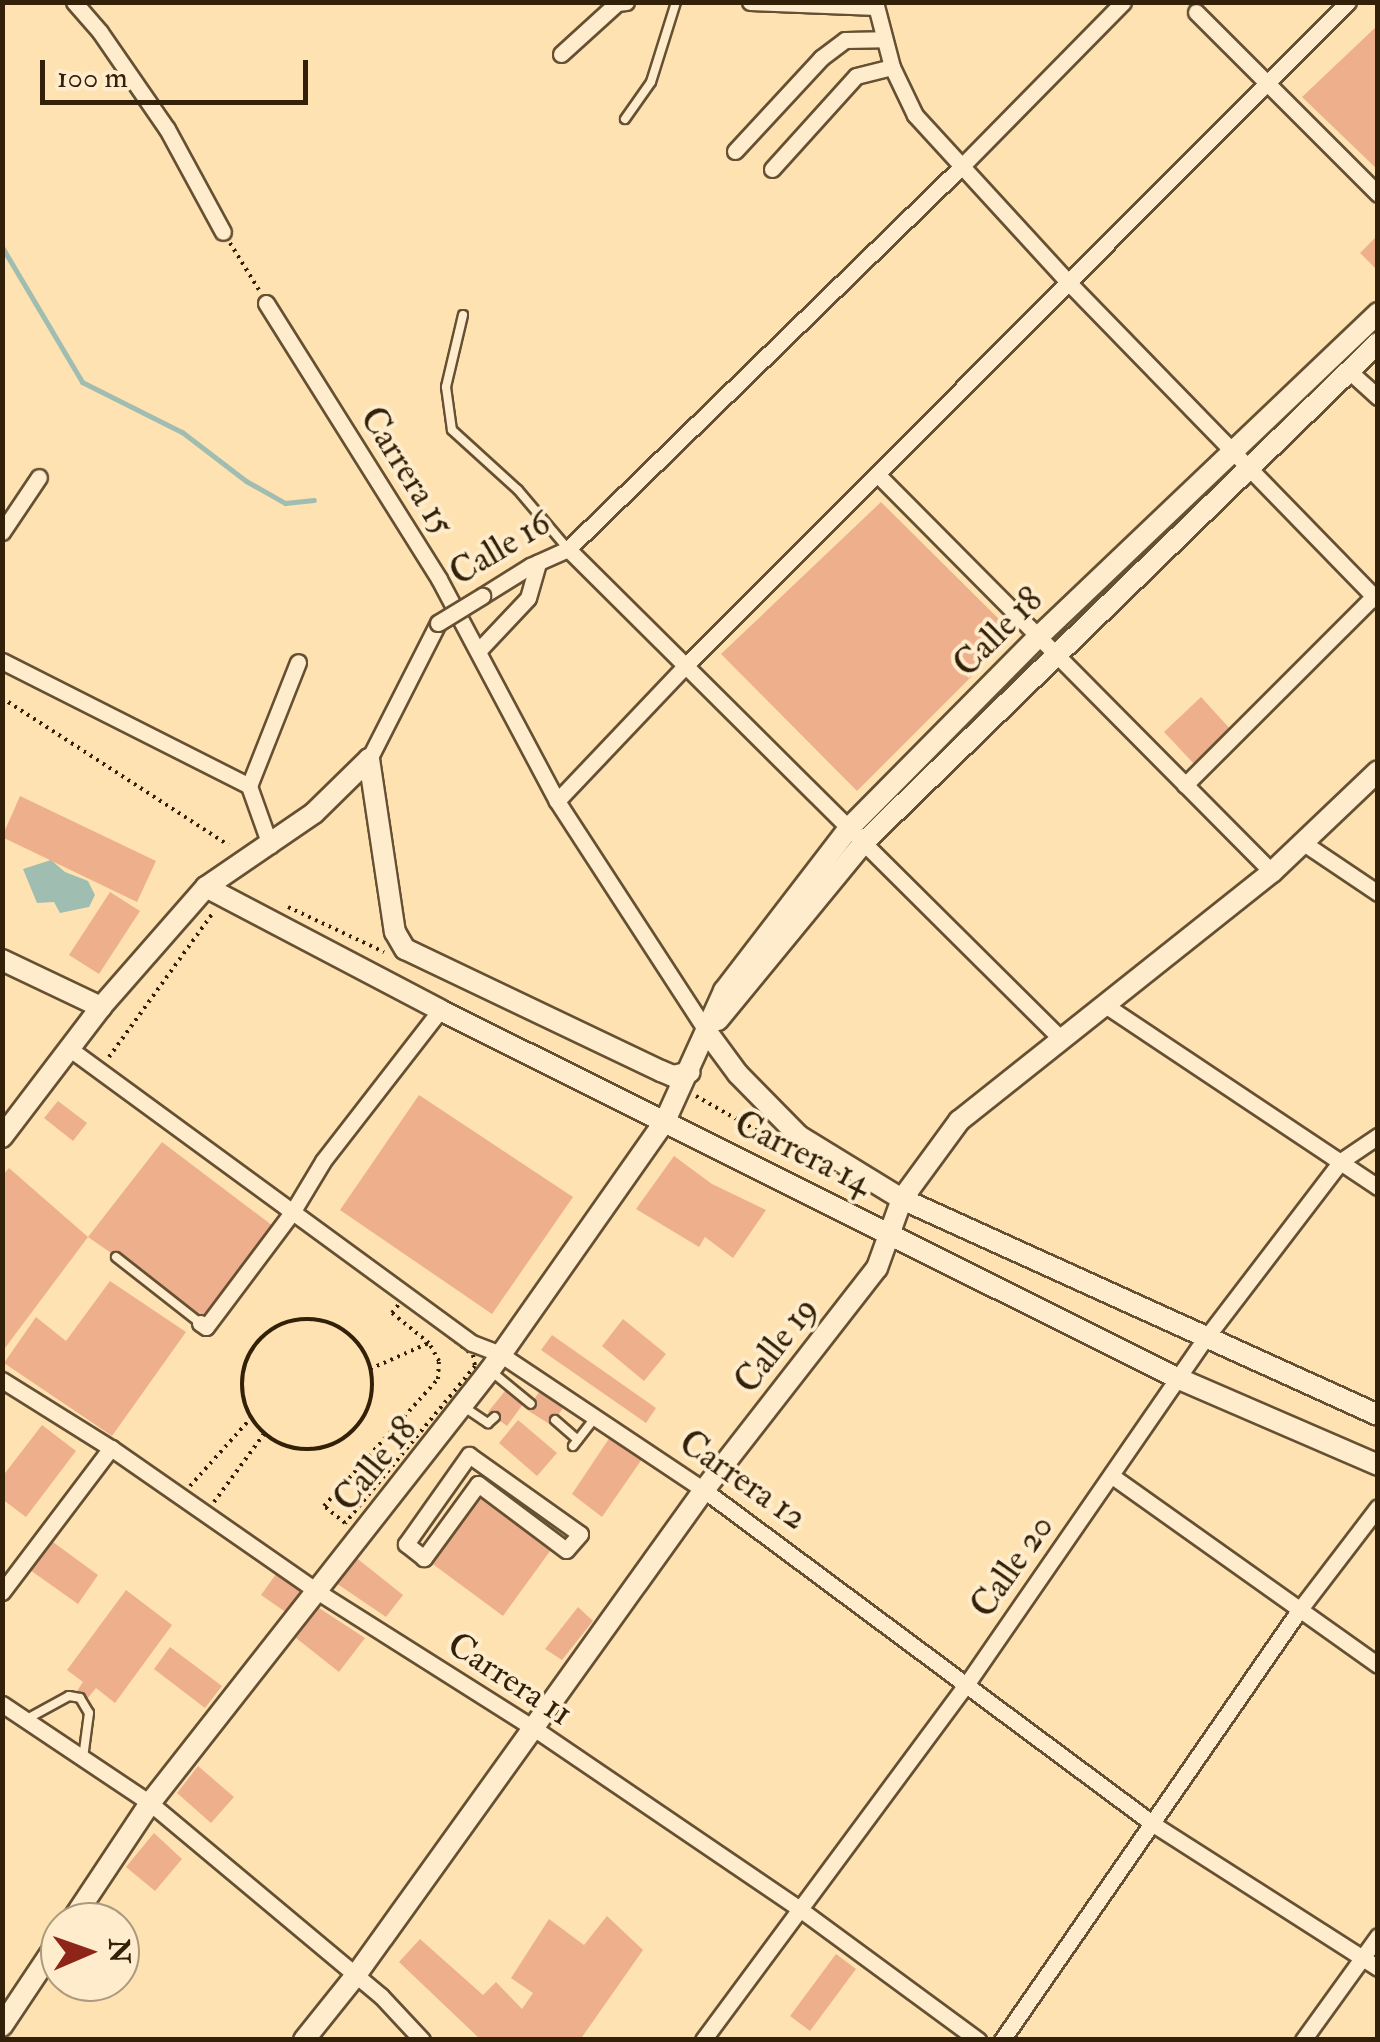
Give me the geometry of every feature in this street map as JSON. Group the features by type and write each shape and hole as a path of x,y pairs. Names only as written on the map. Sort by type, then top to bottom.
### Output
{"street":[{"path":"74,2 100,32 167,129 224,232"},
{"path":"560,54 617,2 626,2"},
{"path":"750,2 876,5 892,66 915,115 1069,283 1375,599 1185,784"},
{"name":"Calle 16","path":"2,1138 101,1006 215,892 314,813 369,759 438,623 538,562 568,549 961,167 1122,2"},
{"path":"557,801 685,666 1270,86 1348,2"},
{"path":"1196,12 1378,194"},
{"path":"734,151 821,58 846,40 884,39"},
{"path":"772,169 856,76 892,66"},
{"name":"Carrera 15","path":"266,303 480,650 557,801 707,1032"},
{"name":"Calle 18","path":"84,1902 150,1804 315,1590 464,1407 665,1121 707,1032 857,834 1038,638 1378,313"},
{"name":"Calle 18","path":"857,834 1054,654 1378,344"},
{"path":"1349,371 1378,397"},
{"path":"877,474 1272,872"},
{"path":"2,532 38,477"},
{"path":"568,549 1060,1038"},
{"path":"480,650 528,598 538,562"},
{"path":"2,661 249,786"},
{"path":"270,845 249,786 298,662"},
{"path":"369,759 396,932 404,949 660,1071 673,1076 690,1072"},
{"name":"Calle 19","path":"304,2040 356,1975 704,1490 877,1268 902,1200 959,1121 1272,872 1378,771"},
{"path":"1305,844 1378,892"},
{"name":"Carrera 14","path":"215,892 440,1010 1177,1378 1378,1465"},
{"path":"2,960 101,1006"},
{"path":"1105,1005 1378,1186"},
{"path":"200,1322 206,1327 323,1161 440,1010"},
{"name":"Carrera 14","path":"707,1032 738,1074 798,1136 902,1200 1378,1415"},
{"name":"Carrera 12","path":"70,1048 495,1362 596,1418 704,1490 968,1682 1153,1824 1378,1968"},
{"name":"Calle 20","path":"703,2040 968,1682 1205,1339 1341,1161 1378,1136"},
{"name":"Carrera 11","path":"2,1380 111,1448 315,1590 532,1727 801,1910 978,2040"},
{"path":"2,1592 111,1448"},
{"path":"469,1455 580,1534 566,1550 478,1484 424,1558 406,1544 469,1455"},
{"path":"1112,1476 1378,1666"},
{"path":"1002,2040 1300,1609 1378,1508"},
{"path":"2,1704 150,1804 356,1975 422,2040"},
{"path":"1303,2040 1378,1936"},
{"path":"2,2026 40,1969"}],"lane":[{"path":"625,119 650,82 676,2"},
{"path":"463,314 446,387 452,430 518,490 568,549"},
{"path":"116,1257 200,1322"},
{"path":"495,1362 513,1393 532,1404"},
{"path":"464,1407 488,1423 496,1417"},
{"path":"555,1420 575,1443 596,1418"},
{"path":"26,1720 69,1696 80,1698 90,1713 83,1758"}],"path":[{"path":"224,232 266,303"},
{"path":"2,698 228,845"},
{"path":"122,1066 107,1055 215,892"},
{"path":"402,1300 473,1355 474,1370 345,1523 324,1506 438,1378 439,1361 429,1343 392,1312 402,1300"},
{"path":"302,1319 328,1322 350,1335 370,1369 369,1404 358,1425 341,1440 319,1449 296,1449 264,1434 251,1418 242,1393 244,1366 256,1343 276,1326 302,1319"},
{"path":"370,1369 429,1343"},
{"path":"181,1496 251,1418"},
{"path":"205,1514 264,1434"}],"shaded area":[{"path":"51,860 65,872 88,881 95,895 89,907 60,913 54,902 37,903 23,869"}],"building":[{"path":"1378,25 1378,170 1302,97"},
{"path":"1378,235 1378,271 1360,253"},
{"path":"881,502 1014,634 857,791 721,654"},
{"path":"1201,697 1232,731 1196,766 1164,732"},
{"path":"20,796 156,861 137,902 2,837"},
{"path":"110,892 140,911 99,974 69,955"},
{"path":"419,1095 573,1197 492,1314 340,1210"},
{"path":"58,1101 87,1123 73,1141 44,1118"},
{"path":"162,1142 273,1226 205,1318 88,1237"},
{"path":"674,1156 712,1184 766,1210 733,1258 705,1237 699,1247 636,1209"},
{"path":"9,1168 88,1237 2,1352 2,1176"},
{"path":"110,1281 186,1332 112,1436 4,1363 36,1317 66,1341"},
{"path":"623,1319 666,1354 644,1381 602,1346"},
{"path":"552,1335 656,1408 646,1423 541,1350"},
{"path":"505,1391 523,1404 507,1426 488,1412"},
{"path":"539,1392 563,1408 551,1425 527,1410"},
{"path":"518,1420 557,1453 537,1476 499,1443"},
{"path":"42,1425 76,1451 26,1517 2,1499 2,1477"},
{"path":"610,1437 642,1459 602,1517 572,1494"},
{"path":"480,1493 553,1547 503,1616 430,1562"},
{"path":"53,1542 98,1575 78,1604 30,1570"},
{"path":"354,1556 403,1595 386,1617 333,1581"},
{"path":"276,1574 302,1592 287,1613 261,1595"},
{"path":"126,1590 172,1625 115,1703 96,1688 87,1699 77,1691 83,1682 67,1670"},
{"path":"578,1607 593,1621 562,1660 545,1649"},
{"path":"319,1608 365,1638 339,1672 296,1638"},
{"path":"170,1647 222,1686 205,1708 154,1669"},
{"path":"198,1766 234,1797 211,1823 177,1793"},
{"path":"154,1833 182,1859 155,1891 126,1867"},
{"path":"607,1916 643,1950 580,2040 481,2040 399,1962 420,1939 483,1995 496,1982 522,2009 533,1993 511,1978 549,1919 584,1945"},
{"path":"836,1954 856,1969 810,2031 790,2016"}],"waterway":[{"path":"2,247 82,382 182,432 246,481 285,503 314,500"}]}
